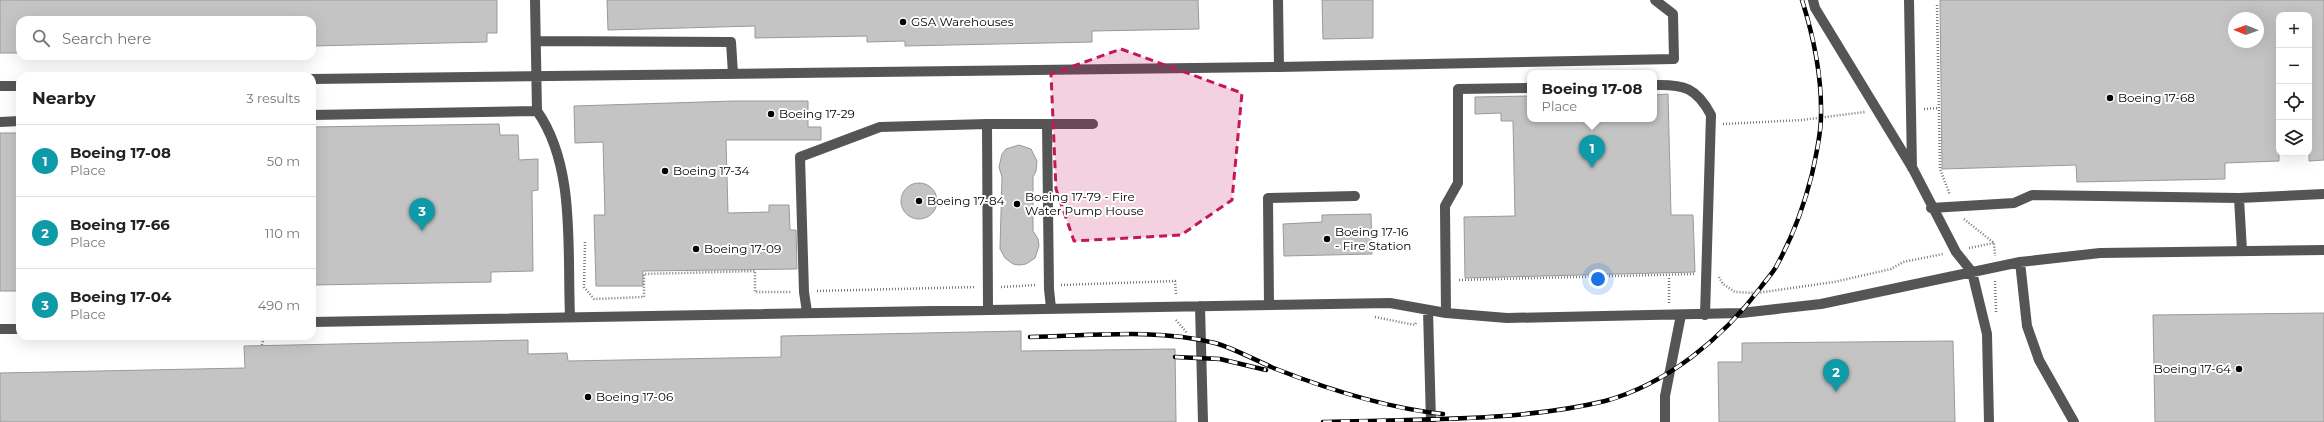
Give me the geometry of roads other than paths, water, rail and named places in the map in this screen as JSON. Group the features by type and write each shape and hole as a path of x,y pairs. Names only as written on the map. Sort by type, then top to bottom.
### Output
{"lane":[{"path":"535,0 537,111 548,127 565,185 570,316"},
{"path":"1278,0 1279,67"},
{"path":"316,79 536,75 992,73 1674,60 1674,14 1655,0"},
{"path":"1813,0 1815,8 1878,110 1912,169 1931,208 1956,252 1972,272 1987,334 1989,422"},
{"path":"1909,0 1912,169"},
{"path":"536,41 731,42 733,74"},
{"path":"1657,85 1686,87 1704,102 1711,115 1705,273 1706,315"},
{"path":"0,86 16,86"},
{"path":"1446,313 1445,206 1458,183 1458,89 1527,88"},
{"path":"316,115 537,111"},
{"path":"0,122 16,122"},
{"path":"807,312 804,292 800,157 880,127 987,124 1093,124"},
{"path":"987,124 988,309"},
{"path":"1047,125 1048,289 1051,308"},
{"path":"1931,208 2014,203 2032,195 2239,198 2324,194"},
{"path":"1269,305 1268,198 1355,196"},
{"path":"2239,198 2242,251"},
{"path":"316,322 570,316 1390,303 1446,313 1507,318 1706,315 1741,313 1821,304 2020,262 2100,253 2324,250"},
{"path":"2020,262 2027,326 2039,360 2074,422"},
{"path":"1200,306 1203,422"},
{"path":"1428,310 1431,422"},
{"path":"1665,422 1665,396 1681,315"},
{"path":"0,329 16,329"}],"railway":[{"path":"1323,422 1429,420 1502,416 1572,408 1605,401 1650,383 1672,371 1711,341 1746,306 1775,268 1793,232 1809,186 1819,138 1821,101 1819,72 1802,0"},
{"path":"1030,337 1146,334 1192,338 1222,345 1276,369 1338,391 1379,403 1443,414"},
{"path":"1175,357 1220,359 1266,370"}],"place":[{"name":"GSA Warehouses","path":"903,22"},
{"name":"Boeing 17-68","path":"2110,98"},
{"name":"Boeing 17-29","path":"771,114"},
{"name":"Boeing 17-08","path":"1592,168"},
{"name":"Boeing 17-34","path":"665,171"},
{"name":"Boeing 17-84","path":"919,201"},
{"name":"Boeing 17-79 - Fire Water Pump House","path":"1017,204"},
{"name":"Boeing 17-04","path":"422,231"},
{"name":"Boeing 17-16 - Fire Station","path":"1327,239"},
{"name":"Boeing 17-09","path":"696,249"},
{"name":"Boeing 17-64","path":"2239,369"},
{"name":"Boeing 17-66","path":"1836,392"},
{"name":"Boeing 17-06","path":"588,397"}]}
